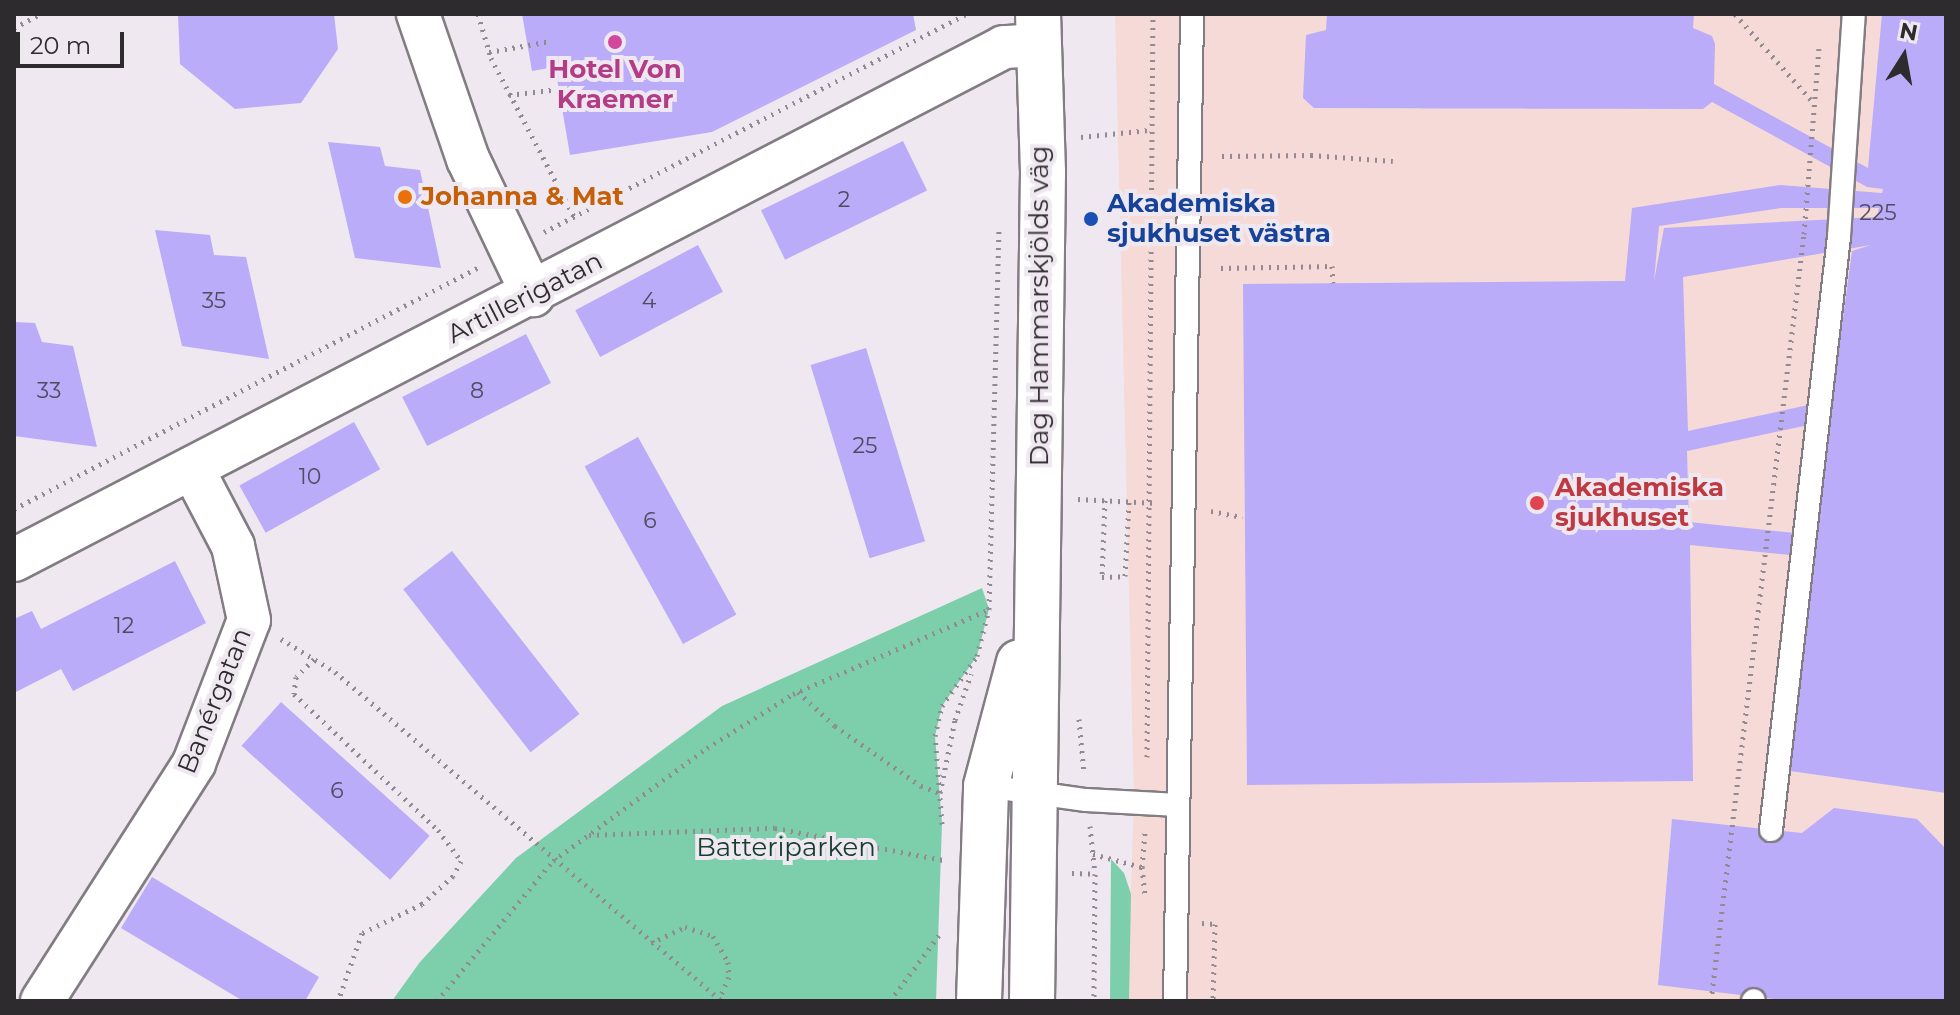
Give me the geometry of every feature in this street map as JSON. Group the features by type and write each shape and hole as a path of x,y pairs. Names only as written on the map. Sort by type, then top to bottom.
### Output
{"street":[{"path":"418,14 468,159 533,295"},
{"name":"Artillerigatan","path":"14,560 533,295 1038,30"},
{"name":"Dag Hammarskjölds väg","path":"1032,1001 1043,172 1038,30"},
{"name":"Banérgatan","path":"42,1001 126,877 194,763 249,620 233,546 192,468"},
{"name":"Dag Hammarskjölds väg","path":"979,1001 986,786 1037,598"}],"lane":[{"path":"1175,1001 1192,14"},
{"path":"1771,830 1839,237 1854,14"},
{"path":"986,786 1086,800 1178,805"}],"path":[{"path":"14,28 40,14"},
{"path":"478,14 489,52 509,95 574,217"},
{"path":"1142,867 1147,805 1149,130 1153,14"},
{"path":"1735,14 1811,100"},
{"path":"489,52 551,41"},
{"path":"1711,1001 1804,234 1811,100 1820,43"},
{"path":"509,95 559,89"},
{"path":"1080,121 1080,153"},
{"path":"1080,137 1149,130"},
{"path":"1222,156 1393,161"},
{"path":"940,793 955,720 989,609 999,217"},
{"path":"1221,268 1332,266 1333,283"},
{"path":"1078,483 1078,514"},
{"path":"1078,499 1105,500 1129,501 1125,576 1102,577 1105,500"},
{"path":"437,1001 553,861 707,748 798,692 989,609"},
{"path":"249,620 314,659 553,861 651,943 721,1000 729,977 728,962 713,936 685,927 651,943"},
{"path":"941,835 940,793 933,758 942,706 977,656"},
{"path":"314,659 296,677 294,694 438,830 461,861 453,876 422,904 362,933 338,1001"},
{"path":"798,692 835,726 921,786 940,793"},
{"path":"1079,716 1095,874 1094,1001"},
{"path":"588,835 775,828 984,868"},
{"path":"940,874 941,847"},
{"path":"1032,872 1095,874"},
{"path":"938,948 939,920"},
{"path":"890,1001 939,935"}],"shaded area":[{"name":"Akademiska sjukhuset","path":"1115,14 1946,14 1946,1001 1127,1001 1134,799"}],"green space":[{"name":"Batteriparken","path":"982,588 989,609 977,656 942,706 935,736 942,823 936,1001 392,1001 420,962 516,858 722,706"},
{"path":"1111,859 1124,873 1131,894 1129,1001 1110,1001"}],"building":[{"path":"178,14 334,14 338,49 301,103 235,109 180,64"},
{"path":"522,14 913,14 916,30 712,132 570,155 555,67 532,71"},
{"path":"1327,14 1694,14 1693,28 1712,36 1715,44 1714,84 1868,168 1882,14 1946,14 1946,793 1783,770 1811,557 1690,545 1693,781 1247,785 1243,284 1625,281 1632,208 1780,185 1882,193 1883,189 1867,187 1712,102 1703,109 1314,108 1303,98 1306,35 1326,30","holes":["1781,208 1879,208 1877,217 1664,228 1654,281 1659,226","1871,245 1852,251 1831,406 1813,404 1688,431 1683,277","1813,424 1814,535 1689,522 1687,451"]},
{"path":"903,141 927,190 785,260 761,210"},
{"path":"328,142 380,147 385,166 420,170 441,268 355,258"},
{"path":"155,230 210,235 214,255 246,257 269,359 182,346"},
{"path":"698,245 723,292 600,357 575,310"},
{"path":"14,322 35,323 42,342 73,346 97,447 14,436"},
{"path":"526,334 551,383 427,446 402,397"},
{"path":"866,348 925,541 870,558 811,365"},
{"path":"354,422 380,469 266,533 239,486"},
{"path":"638,437 736,615 683,644 585,467"},
{"path":"452,551 579,714 531,752 403,589"},
{"path":"175,561 206,623 73,691 61,669 14,693 14,619 32,611 41,629"},
{"path":"281,702 430,836 390,880 242,746"},
{"path":"1834,808 1917,819 1946,849 1946,1001 1790,1001 1658,985 1672,819 1802,833"},
{"path":"152,877 319,977 305,1001 243,1001 121,928"}],"place":[{"name":"Hotel Von Kraemer","path":"615,42"},
{"name":"Johanna & Mat","path":"405,197"},
{"name":"Akademiska sjukhuset västra","path":"1091,219"},
{"name":"Akademiska sjukhuset","path":"1537,503"}]}
